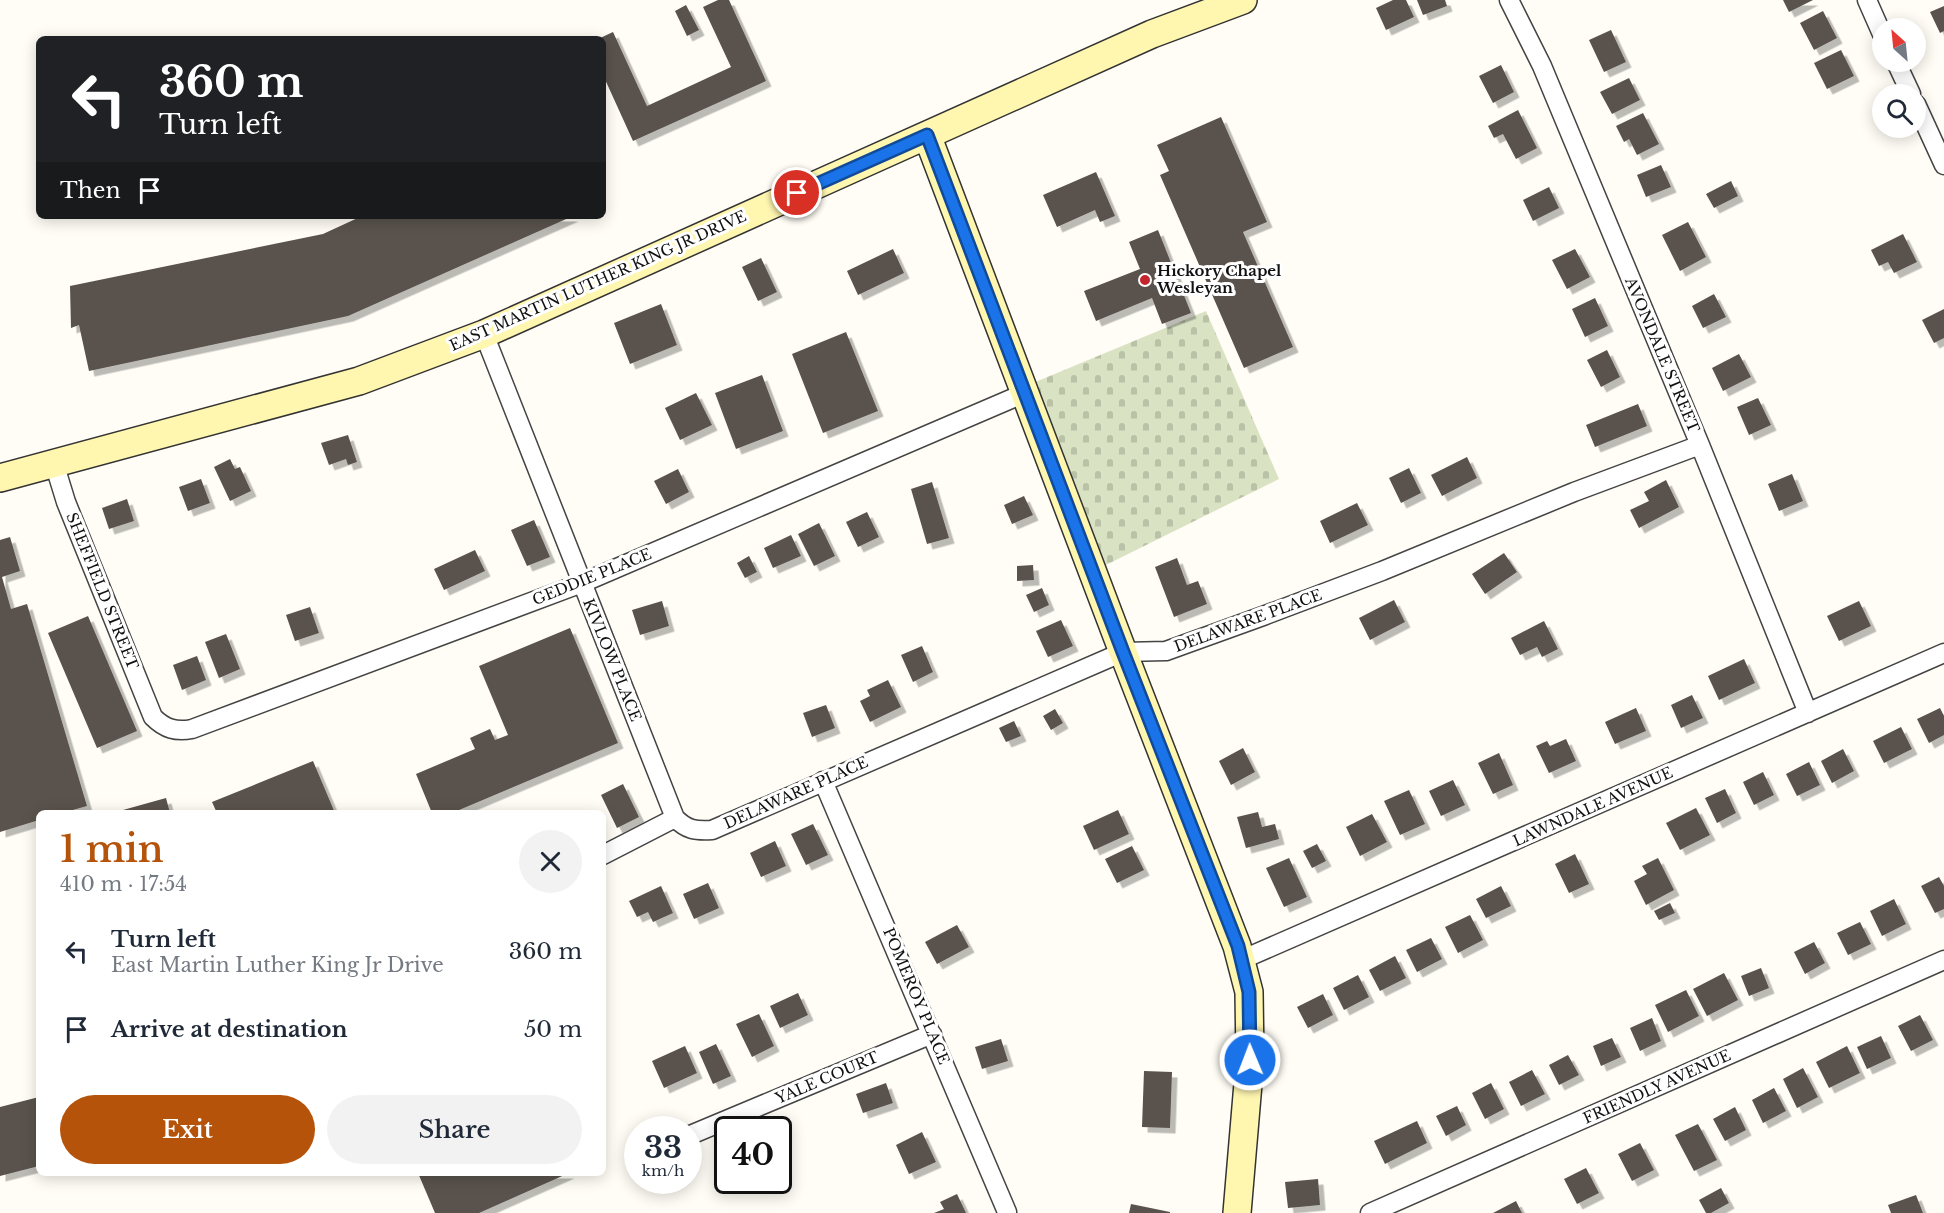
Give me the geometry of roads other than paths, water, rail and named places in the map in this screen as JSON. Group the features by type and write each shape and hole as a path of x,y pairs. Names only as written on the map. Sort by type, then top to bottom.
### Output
{"main road":[{"name":"EAST MARTIN LUTHER KING JR DRIVE","path":"0,478 360,381 484,334 1152,34 1243,0"},
{"path":"927,135 1123,652 1238,946 1249,992 1250,1060 1237,1213"}],"street":[{"name":"AVONDALE STREET","path":"1509,0 1542,66 1700,445 1808,713"},
{"path":"1867,0 1875,18"},
{"path":"1926,126 1944,165"},
{"name":"KIVLOW PLACE","path":"484,334 675,818"},
{"name":"GEDDIE PLACE","path":"153,717 161,725 171,729 181,731 192,729 582,583 1025,393"},
{"name":"DELAWARE PLACE","path":"675,818 683,826 695,831 712,830 1123,652 1166,651 1382,571 1574,492 1700,445"},
{"name":"SHEFFIELD STREET","path":"54,463 66,502 153,717"},
{"name":"LAWNDALE AVENUE","path":"1241,960 1944,653"},
{"name":"POMEROY PLACE","path":"823,781 1008,1212"},
{"path":"606,853 675,818"},
{"name":"FRIENDLY AVENUE","path":"1370,1213 1944,960"},
{"name":"YALE COURT","path":"702,1130 932,1034"}],"place":[{"name":"Hickory Chapel Wesleyan","path":"1145,280"}]}
